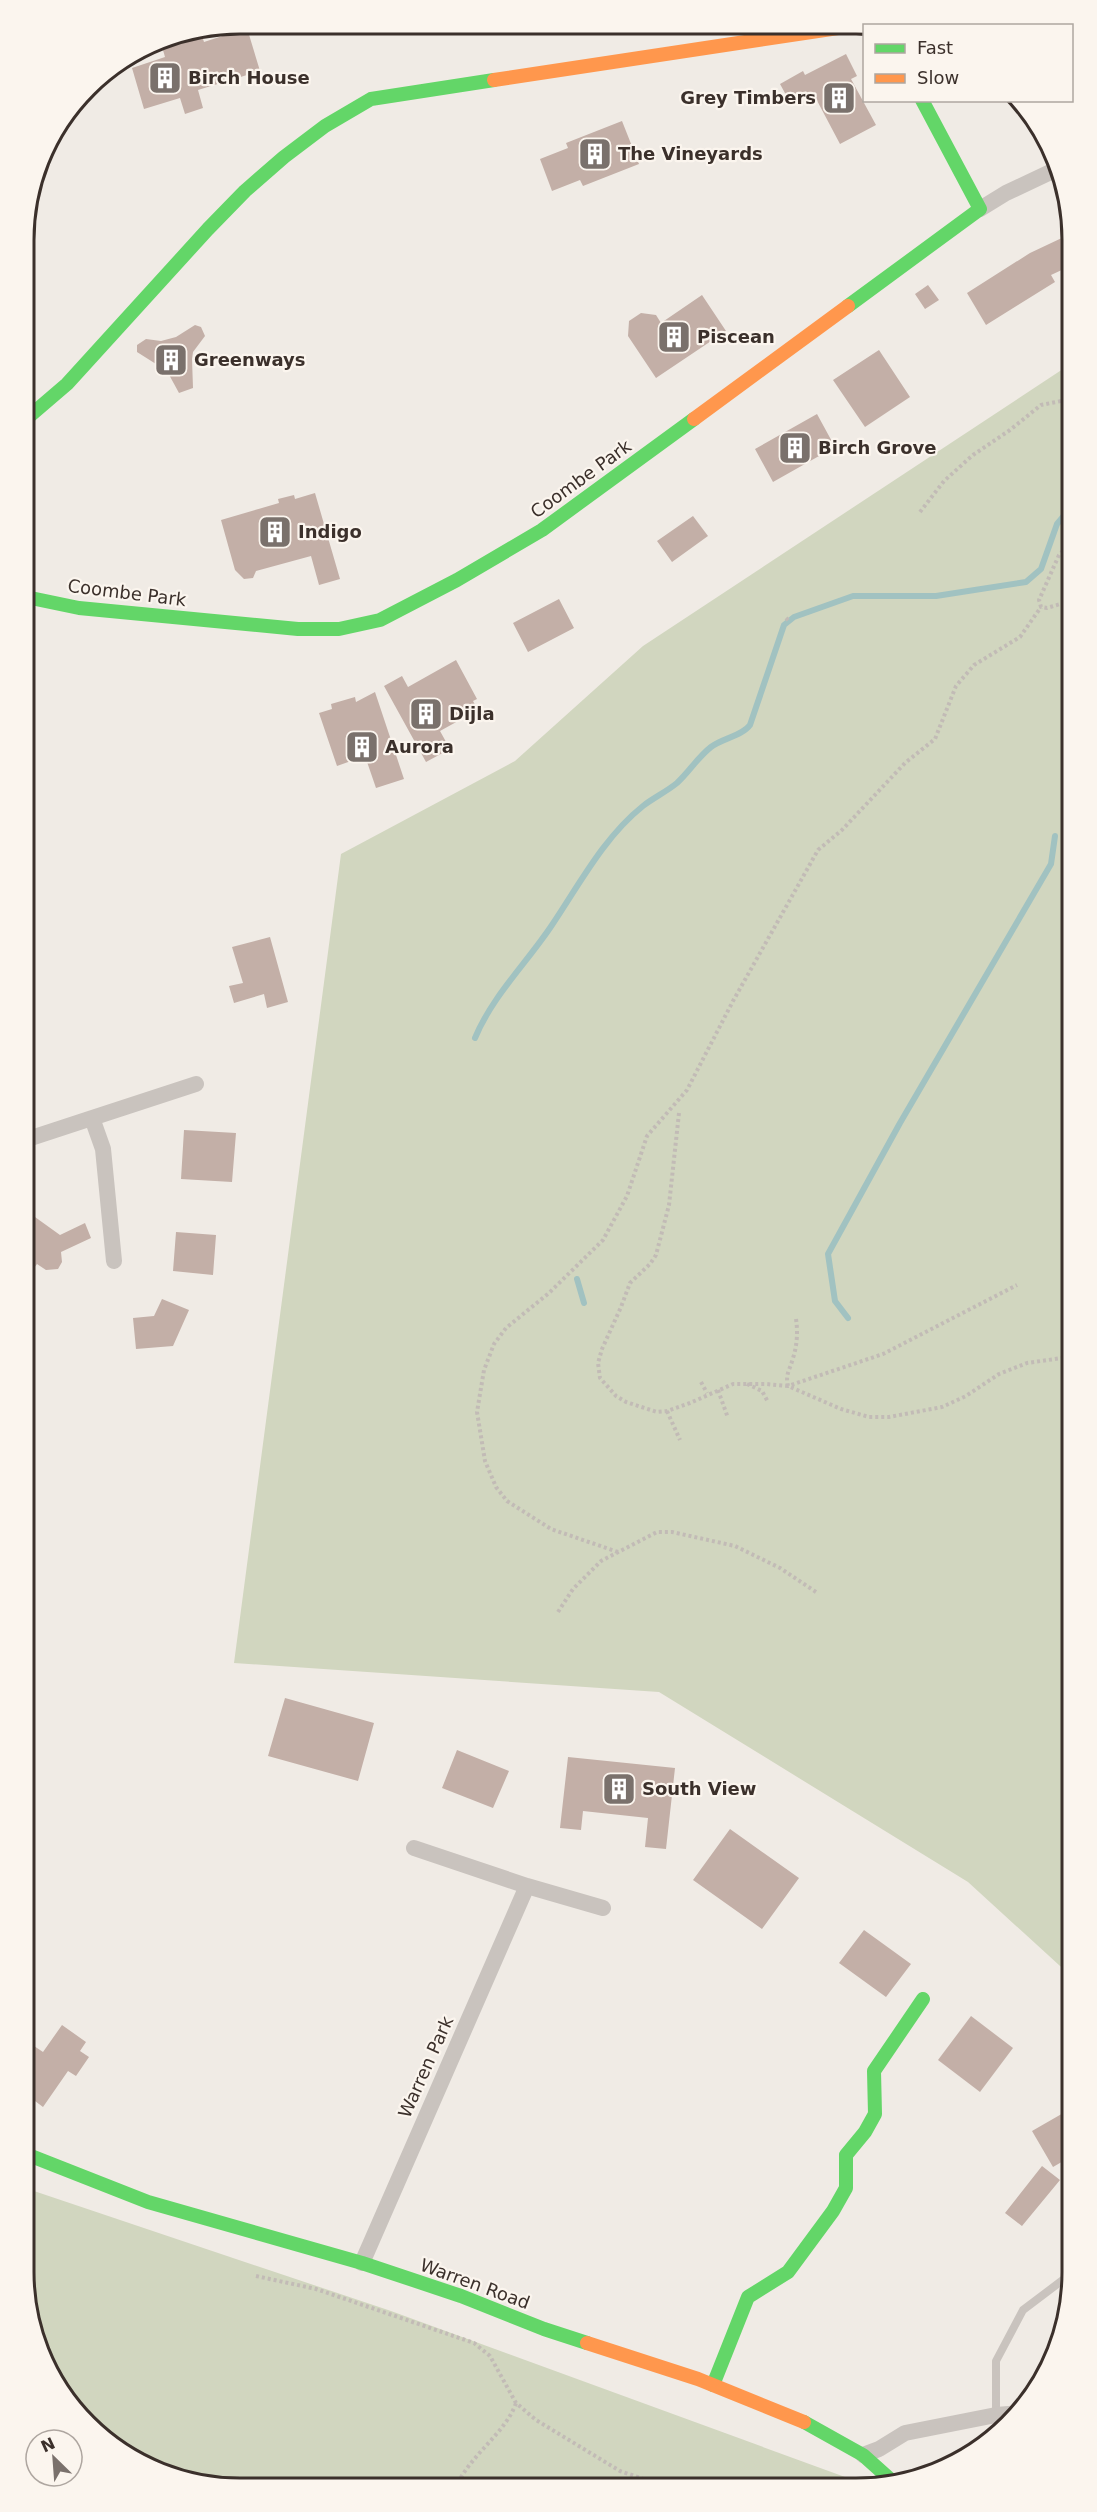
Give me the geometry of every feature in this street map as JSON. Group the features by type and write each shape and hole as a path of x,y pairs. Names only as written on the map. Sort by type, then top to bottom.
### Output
{"street":[{"path":"35,412 66,385 187,250 252,184 333,120 371,99 798,34"},
{"path":"923,102 980,209 1006,193 1050,172"},
{"name":"Coombe Park","path":"35,599 80,608 298,629 339,629 380,620 457,580 542,530 980,209"},
{"path":"35,1137 196,1083"},
{"path":"92,1118 104,1149 114,1261"},
{"path":"414,1848 527,1886 603,1908"},
{"name":"Warren Park","path":"362,2263 527,1886"},
{"path":"712,2385 748,2296 788,2272 842,2196 846,2187 846,2156 865,2132 875,2114 874,2071 923,1998"},
{"name":"Warren Road","path":"34,2157 148,2202 362,2263 712,2385 813,2426 863,2455 886,2476"},
{"path":"863,2455 879,2449 905,2433 1004,2414"}],"lane":[{"path":"996,2415 996,2361 1023,2310 1062,2281"}],"path":[{"path":"920,512 944,481 973,455 1041,405 1062,401"},
{"path":"1041,607 1038,600 1062,552"},
{"path":"1041,607 1047,608 1062,604"},
{"path":"618,1552 551,1529 507,1501 496,1487 485,1461 477,1412 484,1370 494,1344 506,1328 549,1293 603,1240 627,1196 647,1136 687,1089 733,1001 818,850 842,830 905,763 935,739 956,686 974,665 1020,637 1041,607"},
{"path":"786,618 790,622"},
{"path":"679,1113 669,1205 656,1255 630,1283 602,1348 598,1364 600,1378 616,1396 638,1407 657,1412 690,1404 707,1394 733,1384 788,1386 841,1409 869,1417 889,1417 925,1412 949,1404 966,1396 999,1374 1027,1363 1062,1358"},
{"path":"788,1386 883,1354 933,1330 974,1305 1017,1285"},
{"path":"788,1386 786,1376 795,1350 796,1319"},
{"path":"701,1382 707,1394"},
{"path":"745,1383 755,1390 762,1391 768,1402"},
{"path":"718,1390 728,1418"},
{"path":"667,1411 680,1440"},
{"path":"558,1612 590,1571 601,1561 657,1532 672,1532 735,1546 780,1568 816,1592"},
{"path":"256,2276 316,2289 474,2343 490,2356 516,2403 536,2420 620,2471 640,2478"},
{"path":"461,2478 481,2450 512,2414 516,2403"}],"green space":[{"path":"1062,370 1062,1968 968,1882 659,1692 234,1663 341,854 515,761 643,646"},
{"path":"34,2191 391,2311 848,2478 240,2478 200,2474 174,2467 126,2443 105,2426 77,2397 62,2375 50,2351 36,2299"}],"building":[{"path":"225,35 249,35 260,71 198,90 203,108 185,114 180,98 144,109 132,68 165,57 163,50 174,45 203,38 204,42"},
{"name":"Grey Timbers","path":"846,54 857,76 851,79 876,125 840,144 813,93 791,104 780,84 803,71 805,75"},
{"name":"The Vineyards","path":"622,121 639,164 583,186 580,180 552,191 540,159 568,148 566,143"},
{"path":"1062,238 1062,270 1051,275 1055,282 986,325 967,293 1030,253"},
{"path":"928,285 939,300 925,309 915,294"},
{"name":"Piscean","path":"702,295 726,331 656,378 628,336 629,321 641,313 656,315 661,323"},
{"name":"Greenways","path":"195,325 201,327 205,336 193,352 193,388 179,393 167,371 137,352 137,345 146,339 161,341 176,337"},
{"path":"879,350 910,397 865,427 833,380"},
{"name":"Birch Grove","path":"817,414 835,447 773,482 755,449"},
{"name":"Indigo","path":"315,493 340,579 319,585 311,556 256,571 253,578 244,579 235,570 221,520 279,503 278,499 294,495 295,499"},
{"path":"693,516 708,536 672,562 657,541"},
{"path":"559,599 574,628 528,652 513,623"},
{"name":"Dijla","path":"456,660 477,699 473,701 478,710 440,731 450,749 426,762 384,686 402,676 408,687"},
{"name":"Aurora","path":"375,692 404,779 376,788 365,756 337,766 319,713 332,709 331,704 355,697 356,702"},
{"path":"270,937 288,1002 267,1008 264,994 234,1003 229,986 243,983 232,947"},
{"path":"184,1130 236,1133 232,1182 181,1179"},
{"path":"35,1217 60,1235 85,1223 91,1238 61,1252 62,1262 58,1269 46,1270 37,1264 34,1267"},
{"path":"176,1232 216,1235 213,1275 173,1271"},
{"path":"162,1299 189,1310 173,1346 136,1349 133,1318 154,1316"},
{"path":"285,1698 374,1723 358,1781 268,1756"},
{"path":"457,1750 509,1771 493,1808 442,1788"},
{"name":"South View","path":"568,1757 675,1768 666,1849 645,1847 648,1818 583,1811 581,1830 560,1828"},
{"path":"730,1829 799,1878 762,1929 693,1880"},
{"path":"864,1930 911,1964 886,1997 839,1963"},
{"path":"971,2016 1013,2048 980,2092 938,2060"},
{"path":"62,2025 86,2042 80,2051 89,2057 76,2076 68,2071 43,2107 34,2100 34,2046 43,2052"},
{"path":"1062,2114 1062,2162 1053,2167 1032,2131"},
{"path":"1042,2166 1060,2180 1022,2226 1005,2213"}],"waterway":[{"path":"475,1038 482,1022 500,994 542,939 593,862 616,832 643,806 677,783 711,747 742,732 750,725 784,625 794,617 853,596 936,596 1026,582 1041,569 1057,524 1062,518"},
{"path":"848,1318 835,1301 828,1254 900,1123 1051,864 1055,836"},
{"path":"577,1279 584,1303"}],"traffic: fast":[{"path":"35,412 67,384 245,191 325,126 371,99 494,80"},
{"path":"848,306 980,209 923,102"},
{"path":"35,599 79,608 298,629 339,629 380,620 457,580 542,530 694,419"},
{"path":"713,2385 748,2297 788,2272 833,2211 846,2188 846,2155 865,2132 875,2114 874,2071 923,1999"},
{"path":"34,2157 148,2202 362,2263 461,2296 544,2329 587,2343"},
{"path":"804,2422 863,2455 886,2476"}],"traffic: slow":[{"path":"494,80 798,34"},
{"path":"694,419 848,306"},
{"path":"587,2343 698,2379 804,2422"}],"place":[{"name":"Birch House","path":"165,78"},
{"name":"Grey Timbers","path":"839,98"},
{"name":"The Vineyards","path":"595,154"},
{"name":"Piscean","path":"674,337"},
{"name":"Greenways","path":"171,360"},
{"name":"Birch Grove","path":"795,448"},
{"name":"Indigo","path":"275,532"},
{"name":"Dijla","path":"426,714"},
{"name":"Aurora","path":"362,747"},
{"name":"South View","path":"619,1789"}]}
